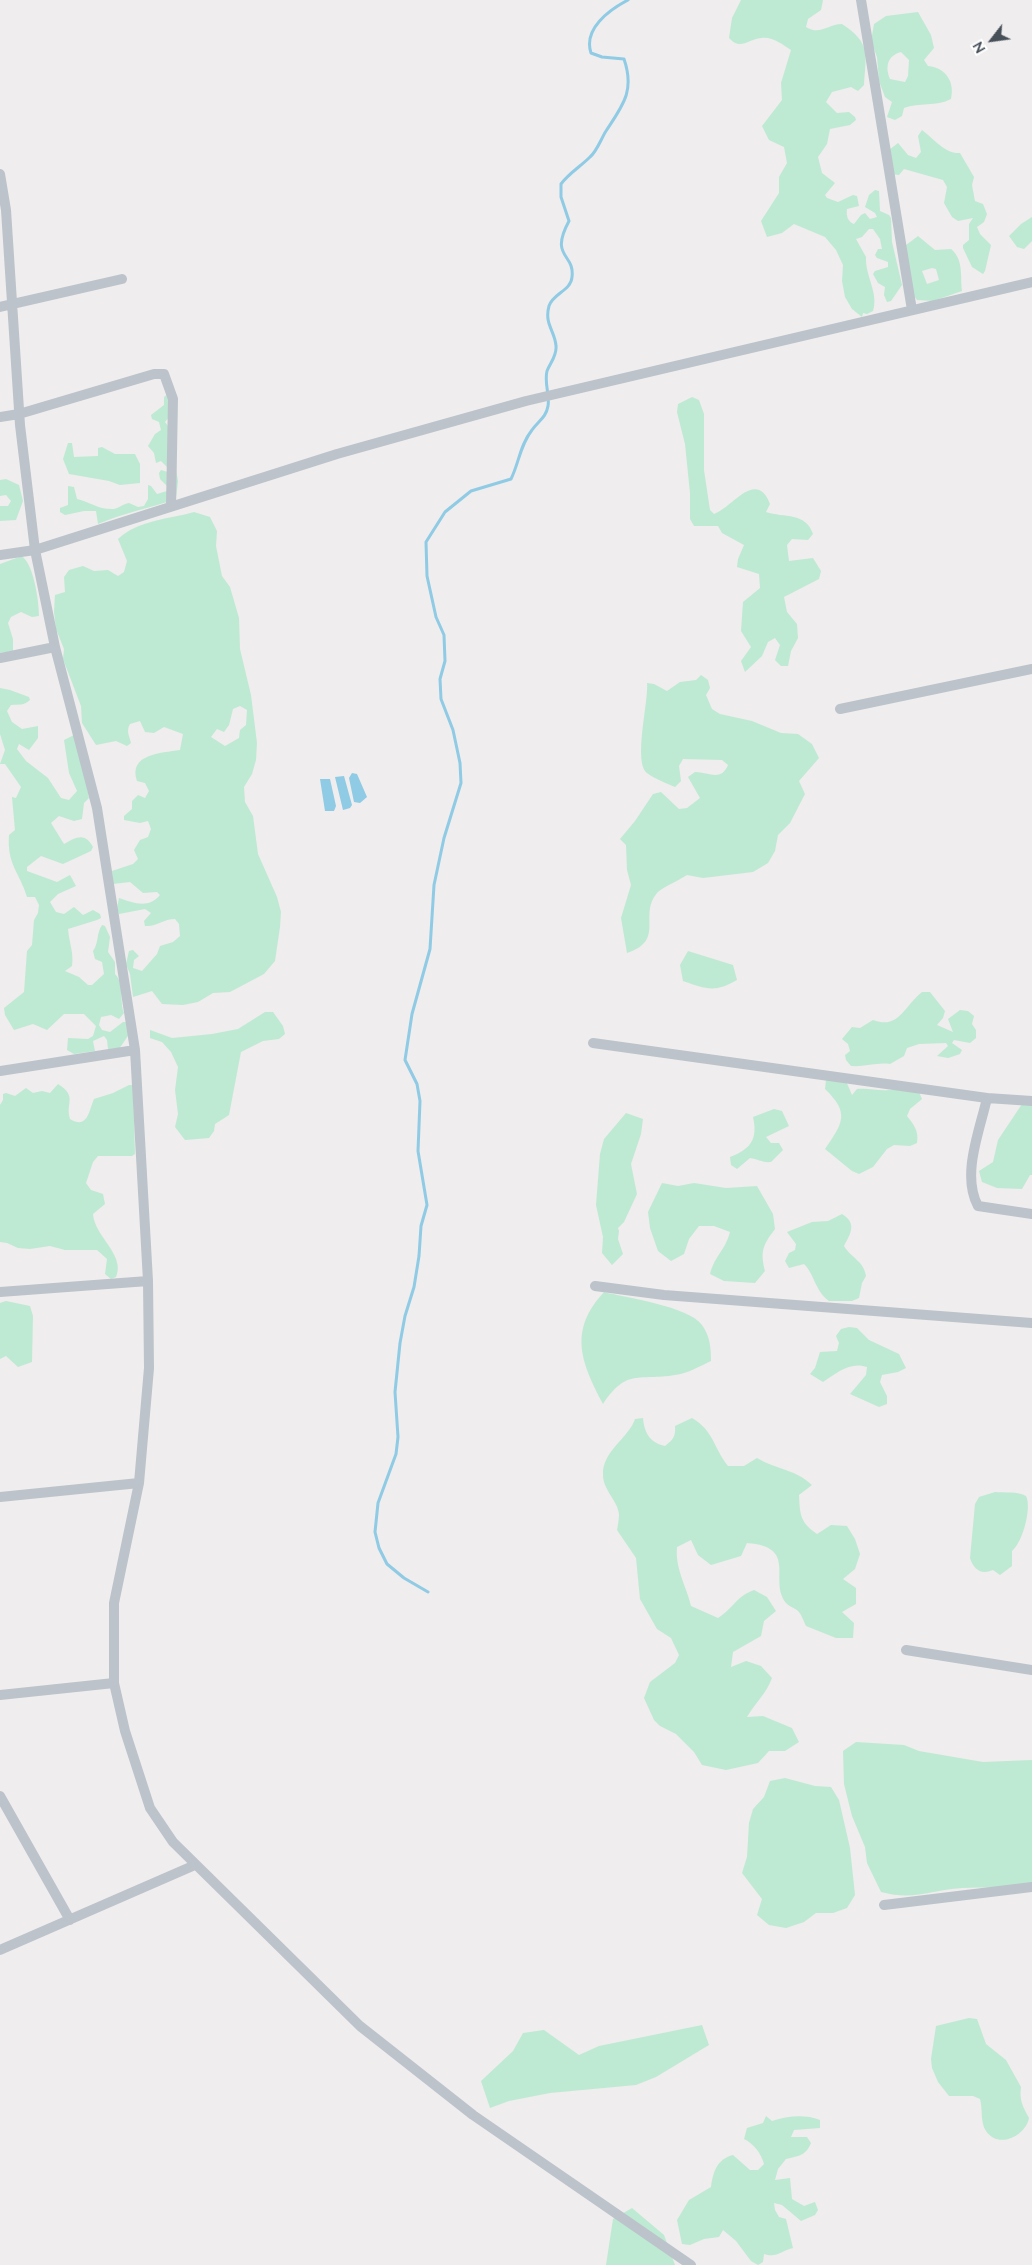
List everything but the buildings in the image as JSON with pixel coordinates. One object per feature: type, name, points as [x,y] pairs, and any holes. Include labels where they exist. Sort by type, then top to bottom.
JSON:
[{"type":"street","points":[[861,0],[912,310]]},
{"type":"street","points":[[0,174],[6,210],[19,414],[35,550],[55,647],[97,808],[135,1050],[148,1280],[149,1368],[139,1483],[114,1603],[114,1683],[124,1731],[150,1808],[164,1831],[195,1865],[360,2026],[473,2115],[688,2264]]},
{"type":"street","points":[[0,307],[122,279]]},
{"type":"street","points":[[0,555],[35,550],[337,454],[526,401],[1032,282]]},
{"type":"street","points":[[0,417],[19,414],[154,374],[164,374],[173,399],[171,506]]},
{"type":"street","points":[[0,658],[55,647]]},
{"type":"street","points":[[840,709],[1032,669]]},
{"type":"street","points":[[593,1043],[987,1098],[1032,1101]]},
{"type":"street","points":[[0,1071],[135,1050]]},
{"type":"street","points":[[987,1098],[973,1158],[972,1196],[978,1206],[1032,1214]]},
{"type":"street","points":[[0,1292],[148,1280]]},
{"type":"street","points":[[595,1286],[664,1295],[1032,1323]]},
{"type":"street","points":[[0,1498],[139,1483]]},
{"type":"street","points":[[906,1650],[1032,1670]]},
{"type":"street","points":[[0,1696],[114,1683]]},
{"type":"street","points":[[0,1796],[70,1920]]},
{"type":"street","points":[[0,1950],[195,1865]]},
{"type":"street","points":[[884,1904],[1032,1888]]},
{"type":"green space","points":[[741,0],[823,0],[821,10],[808,19],[806,27],[820,30],[842,24],[858,37],[865,50],[864,85],[858,91],[851,87],[832,92],[826,102],[837,113],[849,112],[856,120],[850,125],[830,129],[827,144],[818,157],[822,173],[835,183],[825,195],[827,198],[838,202],[853,195],[857,196],[859,206],[847,209],[847,216],[850,222],[854,224],[865,213],[870,219],[877,217],[875,213],[865,207],[869,195],[875,190],[879,191],[880,211],[891,218],[892,242],[902,285],[891,301],[887,302],[884,295],[885,287],[878,283],[873,274],[875,271],[888,267],[888,262],[877,258],[875,255],[878,249],[882,249],[880,239],[873,229],[869,229],[862,237],[856,239],[866,257],[874,298],[873,311],[867,314],[863,313],[862,317],[852,309],[845,297],[842,281],[843,265],[836,250],[825,237],[794,224],[782,233],[767,237],[761,221],[779,193],[779,177],[787,163],[784,147],[769,140],[762,126],[782,100],[781,83],[791,50],[769,38],[737,44],[729,38],[732,18]]},
{"type":"green space","points":[[918,12],[931,35],[934,48],[924,60],[928,66],[940,70],[948,77],[952,87],[951,99],[939,103],[904,108],[902,116],[895,120],[887,117],[892,102],[885,97],[879,81],[877,57],[871,41],[874,24],[886,16]],"holes":[[[901,52],[909,60],[908,76],[905,82],[890,79],[888,70],[890,59]]]},
{"type":"green space","points":[[922,130],[945,149],[960,153],[974,177],[972,185],[975,201],[983,204],[987,214],[984,222],[977,227],[980,234],[991,245],[983,274],[972,267],[963,248],[963,245],[969,240],[969,224],[973,218],[958,221],[952,217],[944,203],[947,187],[943,180],[904,169],[899,175],[890,174],[885,153],[898,143],[908,155],[916,158],[921,152],[918,136]]},
{"type":"green space","points":[[1032,217],[1032,241],[1024,249],[1017,247],[1009,236],[1021,224]]},
{"type":"green space","points":[[918,236],[935,250],[951,249],[960,263],[962,291],[933,301],[917,300],[912,293],[906,245]],"holes":[[[932,268],[936,269],[939,280],[927,284],[922,271]]]},
{"type":"green space","points":[[170,392],[170,416],[165,422],[173,432],[177,447],[174,459],[178,481],[176,499],[98,524],[96,511],[84,511],[65,515],[60,512],[60,508],[68,505],[68,486],[74,487],[77,499],[109,509],[129,503],[138,507],[144,506],[148,499],[148,485],[157,494],[167,491],[168,487],[160,479],[159,473],[161,470],[168,472],[170,470],[161,461],[156,463],[154,453],[148,446],[155,434],[161,430],[159,422],[152,419],[151,415],[164,405],[164,397]]},
{"type":"green space","points":[[692,397],[699,400],[704,414],[704,470],[710,510],[714,514],[721,511],[743,494],[751,490],[758,490],[764,494],[770,504],[766,512],[800,519],[810,527],[813,534],[808,540],[792,539],[787,545],[789,561],[813,558],[821,571],[819,579],[784,597],[787,612],[797,624],[798,638],[791,651],[788,666],[781,666],[775,660],[780,645],[775,638],[768,642],[762,656],[745,672],[741,661],[751,647],[741,631],[743,602],[760,588],[759,574],[737,567],[744,545],[722,533],[718,526],[694,526],[690,519],[690,493],[685,444],[677,412],[678,404]]},
{"type":"green space","points":[[68,443],[72,443],[74,457],[98,456],[98,448],[102,447],[115,454],[135,454],[140,464],[140,483],[120,485],[109,481],[69,474],[63,459]]},
{"type":"green space","points":[[6,479],[19,485],[23,501],[16,520],[0,521],[0,506],[8,506],[11,501],[6,495],[0,496],[0,480]]},
{"type":"green space","points":[[194,512],[210,517],[217,531],[216,546],[222,576],[230,587],[239,618],[240,649],[251,695],[257,743],[256,760],[252,774],[244,787],[245,802],[253,816],[258,854],[277,897],[281,912],[275,961],[264,974],[230,992],[213,993],[198,1002],[183,1005],[162,1004],[152,991],[133,997],[130,974],[126,964],[129,951],[133,950],[139,956],[134,960],[133,968],[142,971],[157,954],[160,946],[173,942],[180,936],[179,924],[175,919],[145,926],[144,921],[151,913],[145,909],[119,914],[117,908],[119,898],[141,904],[151,902],[160,895],[157,892],[143,893],[130,882],[113,884],[112,871],[133,864],[138,859],[134,850],[140,840],[148,837],[151,829],[148,821],[140,823],[124,820],[124,816],[132,809],[132,801],[138,795],[145,798],[149,791],[145,783],[137,781],[135,772],[137,765],[148,756],[180,750],[183,734],[164,727],[154,733],[145,732],[140,721],[130,724],[128,731],[131,743],[127,746],[116,741],[96,745],[82,723],[81,706],[63,659],[64,649],[56,629],[54,612],[55,595],[65,592],[64,577],[69,570],[83,566],[94,571],[108,570],[118,576],[124,572],[127,561],[118,539],[145,524]],"holes":[[[240,706],[247,710],[246,725],[240,730],[239,738],[225,746],[211,737],[217,729],[224,732],[229,725],[233,709]]]},
{"type":"green space","points":[[23,557],[27,562],[33,576],[39,616],[32,617],[21,612],[11,617],[8,623],[13,639],[13,651],[0,653],[0,564]]},
{"type":"green space","points":[[701,675],[708,680],[710,688],[706,695],[712,709],[720,714],[752,721],[781,733],[798,734],[812,744],[819,758],[799,781],[805,794],[790,823],[778,835],[775,851],[768,863],[753,872],[703,878],[687,875],[662,889],[657,893],[652,902],[649,934],[639,948],[627,953],[621,918],[631,885],[627,870],[626,845],[620,839],[653,794],[661,792],[679,809],[687,808],[700,798],[688,777],[695,772],[718,775],[728,765],[722,760],[683,759],[679,766],[681,781],[675,787],[647,773],[643,766],[641,744],[647,683],[654,684],[667,691],[680,682],[696,680]]},
{"type":"green space","points":[[0,688],[29,697],[30,700],[28,702],[11,705],[7,711],[12,722],[22,729],[38,726],[38,738],[29,750],[19,744],[17,749],[26,761],[48,778],[61,798],[69,800],[77,791],[69,773],[64,740],[74,735],[81,754],[89,798],[84,803],[82,819],[74,821],[59,816],[51,823],[64,844],[80,837],[87,839],[93,847],[91,851],[63,864],[41,856],[27,867],[27,871],[57,882],[70,875],[76,886],[58,894],[50,902],[56,912],[64,914],[74,907],[83,915],[93,910],[100,914],[101,918],[97,920],[68,929],[72,952],[72,966],[65,971],[79,977],[88,985],[92,985],[104,974],[102,962],[95,959],[93,951],[100,928],[102,925],[105,926],[110,937],[108,952],[115,962],[115,974],[120,982],[124,1013],[119,1019],[111,1015],[101,1017],[99,1025],[102,1030],[110,1032],[123,1022],[127,1022],[130,1033],[119,1049],[111,1051],[108,1049],[107,1040],[104,1036],[93,1041],[95,1051],[74,1054],[67,1050],[68,1038],[88,1039],[93,1036],[96,1026],[84,1014],[64,1014],[47,1030],[33,1024],[14,1030],[5,1015],[4,1008],[24,992],[27,951],[32,945],[34,920],[38,913],[39,905],[35,897],[27,897],[10,854],[9,835],[15,830],[12,797],[16,798],[21,787],[5,764],[0,764],[5,750],[0,734]]},
{"type":"green space","points":[[688,951],[733,965],[737,980],[723,987],[716,988],[704,988],[683,981],[680,965]]},
{"type":"green space","points":[[922,992],[930,992],[945,1011],[943,1018],[937,1025],[953,1032],[948,1019],[960,1010],[968,1011],[974,1016],[972,1024],[976,1030],[976,1038],[970,1043],[954,1040],[952,1043],[962,1050],[960,1054],[948,1058],[937,1056],[948,1046],[946,1043],[919,1044],[907,1048],[904,1056],[890,1064],[851,1066],[846,1060],[845,1055],[850,1051],[848,1044],[842,1039],[852,1027],[860,1028],[873,1020],[889,1022],[895,1019]]},
{"type":"green space","points":[[265,1012],[273,1012],[283,1026],[285,1034],[279,1039],[263,1041],[241,1052],[229,1115],[215,1124],[214,1131],[209,1138],[185,1140],[175,1127],[178,1114],[175,1090],[178,1067],[171,1052],[162,1042],[150,1038],[150,1030],[172,1038],[212,1034],[238,1029]]},
{"type":"green space","points":[[826,1080],[846,1081],[852,1095],[857,1089],[906,1089],[919,1092],[922,1099],[910,1109],[907,1116],[917,1132],[917,1143],[910,1146],[894,1145],[887,1149],[873,1167],[859,1174],[852,1171],[825,1149],[840,1125],[841,1118],[838,1105],[825,1089]]},
{"type":"green space","points":[[58,1084],[68,1093],[70,1119],[76,1122],[81,1122],[87,1117],[94,1099],[133,1085],[135,1154],[132,1156],[98,1156],[93,1162],[86,1183],[91,1190],[103,1194],[105,1204],[93,1214],[98,1230],[117,1261],[116,1277],[111,1279],[105,1274],[107,1259],[97,1250],[65,1250],[50,1246],[30,1249],[18,1248],[0,1242],[0,1105],[3,1100],[3,1094],[15,1096],[26,1088],[33,1093],[42,1091],[50,1093]]},
{"type":"green space","points":[[1024,1101],[1032,1102],[1032,1175],[1030,1175],[1022,1189],[997,1188],[982,1182],[979,1171],[993,1162],[998,1140]]},
{"type":"green space","points":[[774,1109],[782,1111],[789,1126],[766,1137],[771,1143],[779,1143],[783,1150],[771,1162],[750,1158],[737,1169],[731,1165],[730,1157],[748,1147],[751,1142],[754,1131],[753,1117]]},
{"type":"green space","points":[[626,1113],[643,1119],[641,1134],[631,1164],[637,1194],[624,1222],[618,1228],[618,1239],[623,1254],[612,1265],[602,1253],[603,1237],[596,1205],[600,1154],[604,1139]]},
{"type":"green space","points":[[662,1183],[678,1186],[694,1183],[726,1188],[757,1186],[773,1214],[775,1229],[764,1248],[765,1271],[755,1283],[724,1281],[710,1274],[730,1232],[714,1226],[699,1226],[689,1239],[684,1254],[671,1261],[658,1251],[650,1228],[648,1212]]},
{"type":"green space","points":[[842,1214],[847,1217],[851,1225],[850,1233],[844,1246],[863,1267],[866,1276],[862,1283],[859,1298],[852,1301],[829,1301],[821,1293],[804,1264],[789,1268],[785,1261],[789,1253],[795,1250],[796,1244],[787,1232],[812,1222],[828,1221]]},
{"type":"green space","points":[[604,1292],[671,1308],[695,1318],[707,1333],[711,1361],[680,1374],[634,1378],[619,1385],[603,1404],[584,1360],[582,1334],[593,1306]]},
{"type":"green space","points":[[6,1301],[30,1306],[33,1316],[32,1362],[18,1367],[6,1356],[0,1359],[0,1303]]},
{"type":"green space","points":[[857,1328],[869,1340],[899,1354],[906,1368],[898,1372],[882,1375],[880,1382],[887,1396],[887,1404],[879,1407],[850,1394],[866,1375],[867,1367],[849,1367],[823,1382],[810,1374],[815,1368],[820,1352],[837,1351],[839,1343],[836,1336],[841,1329]]},
{"type":"green space","points":[[643,1418],[649,1436],[660,1445],[665,1446],[672,1440],[675,1426],[692,1418],[705,1428],[728,1466],[744,1466],[757,1458],[806,1480],[812,1485],[799,1495],[804,1522],[817,1534],[831,1525],[847,1526],[855,1539],[860,1554],[855,1569],[843,1579],[856,1588],[856,1604],[842,1612],[854,1623],[853,1638],[836,1638],[806,1626],[799,1612],[786,1603],[781,1594],[777,1558],[772,1551],[763,1546],[747,1543],[741,1556],[711,1565],[698,1555],[691,1540],[677,1547],[679,1570],[691,1606],[718,1618],[738,1599],[754,1590],[767,1597],[776,1611],[764,1621],[761,1636],[733,1652],[731,1667],[746,1661],[761,1666],[772,1678],[767,1689],[747,1717],[763,1716],[792,1728],[799,1742],[785,1751],[769,1751],[758,1763],[726,1770],[702,1765],[694,1752],[676,1734],[660,1726],[654,1720],[644,1698],[650,1682],[675,1663],[679,1655],[671,1638],[657,1629],[640,1599],[636,1558],[617,1530],[618,1509],[605,1486],[603,1475],[604,1467],[611,1452],[627,1433],[635,1419]]},
{"type":"green space","points":[[995,1492],[1023,1494],[1028,1501],[1023,1533],[1012,1551],[1012,1566],[1000,1575],[993,1570],[982,1572],[978,1570],[970,1558],[975,1504],[979,1497]]},
{"type":"green space","points":[[856,1742],[904,1745],[919,1751],[983,1762],[1032,1760],[1032,1886],[962,1888],[913,1895],[881,1892],[867,1863],[865,1847],[852,1816],[844,1784],[843,1751]]},
{"type":"green space","points":[[785,1778],[815,1786],[831,1787],[839,1800],[850,1848],[855,1895],[847,1908],[833,1913],[816,1913],[804,1922],[786,1928],[769,1925],[757,1915],[762,1899],[742,1873],[747,1857],[749,1823],[753,1809],[764,1797],[770,1781]]},
{"type":"green space","points":[[969,2018],[977,2019],[986,2044],[1006,2060],[1021,2087],[1022,2103],[1029,2118],[1027,2124],[1018,2135],[1005,2140],[991,2137],[986,2131],[983,2124],[980,2099],[973,2096],[949,2096],[938,2082],[932,2068],[931,2059],[936,2026]]},
{"type":"green space","points":[[702,2025],[709,2045],[656,2077],[636,2085],[550,2093],[509,2101],[490,2108],[481,2081],[513,2051],[523,2033],[544,2030],[579,2055],[599,2046]]},
{"type":"green space","points":[[766,2116],[772,2121],[796,2116],[820,2120],[820,2128],[794,2130],[791,2137],[807,2137],[811,2143],[804,2153],[786,2159],[778,2169],[775,2180],[790,2178],[792,2199],[804,2206],[815,2202],[818,2210],[815,2215],[801,2221],[782,2205],[774,2203],[779,2217],[786,2219],[793,2248],[776,2255],[764,2254],[763,2262],[758,2265],[751,2261],[736,2241],[723,2230],[719,2237],[704,2239],[690,2245],[682,2244],[677,2220],[689,2200],[711,2187],[715,2171],[723,2160],[733,2155],[750,2170],[758,2170],[764,2164],[757,2149],[744,2139],[747,2128],[763,2123]]},
{"type":"green space","points":[[632,2208],[664,2235],[675,2265],[606,2265],[613,2219]]},
{"type":"water","points":[[352,773],[357,774],[367,797],[360,803],[354,802],[349,778]]},
{"type":"water","points":[[344,776],[352,805],[350,808],[343,810],[335,777]]},
{"type":"water","points":[[320,779],[330,779],[336,806],[334,811],[325,811]]},
{"type":"waterway","points":[[428,1592],[404,1578],[387,1564],[379,1548],[375,1532],[378,1503],[396,1454],[398,1437],[395,1392],[400,1343],[405,1316],[414,1287],[421,1226],[427,1205],[418,1151],[420,1101],[417,1084],[405,1060],[412,1014],[430,949],[434,885],[444,838],[461,783],[460,763],[453,730],[441,699],[440,679],[445,661],[444,635],[436,617],[427,576],[426,542],[445,512],[471,491],[511,479],[528,436],[547,410],[546,375],[556,350],[548,318],[549,306],[554,298],[569,286],[572,277],[572,269],[564,254],[561,242],[569,221],[561,197],[561,184],[595,152],[626,97],[628,80],[624,59],[602,57],[591,53],[590,44],[594,28],[599,21],[613,9],[628,0]]}]
